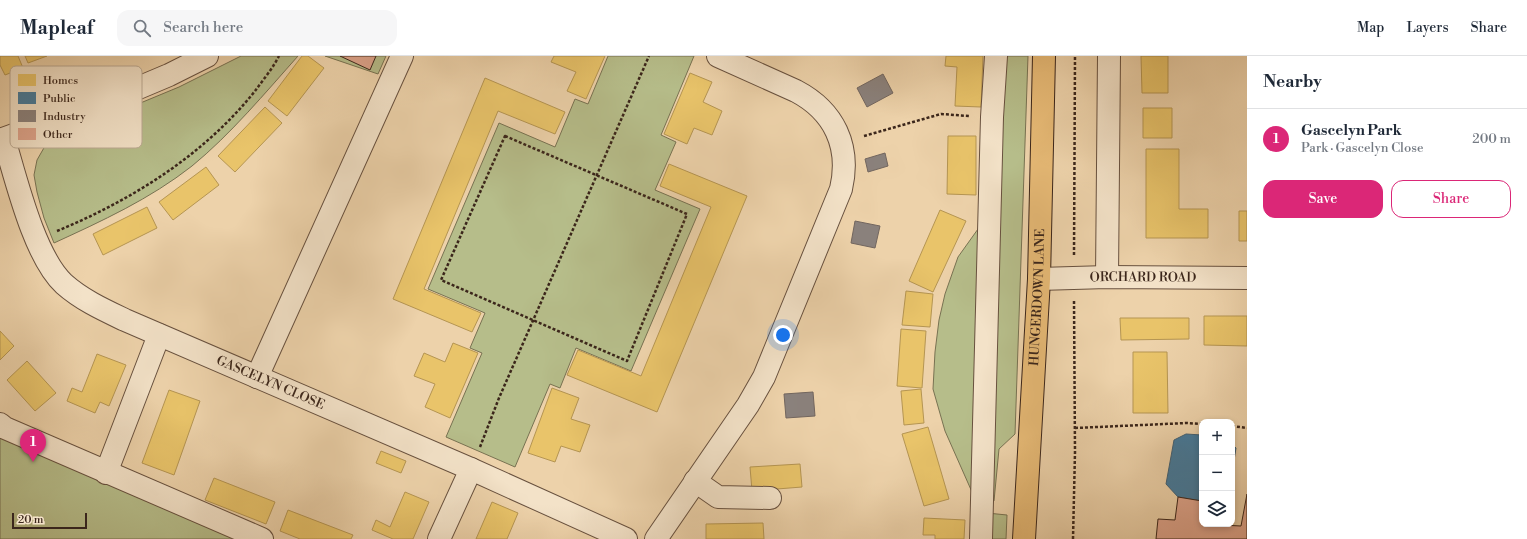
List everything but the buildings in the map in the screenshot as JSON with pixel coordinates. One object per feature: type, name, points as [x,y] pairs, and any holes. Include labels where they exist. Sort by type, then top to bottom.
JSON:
[{"type":"main road","name":"HUNGERDOWN LANE","points":[[1024,539],[1039,280],[1044,56]]},
{"type":"street","points":[[142,86],[207,56]]},
{"type":"street","points":[[257,376],[402,56]]},
{"type":"street","points":[[656,539],[748,405],[764,377],[841,189],[844,165],[840,143],[838,135],[829,117],[822,109],[806,97],[718,56]]},
{"type":"street","points":[[981,539],[992,117],[996,56]]},
{"type":"street","points":[[1107,277],[1109,56]]},
{"type":"street","name":"GASCELYN CLOSE","points":[[2,139],[29,218],[46,260],[55,274],[86,301],[159,335],[471,469],[626,539]]},
{"type":"street","name":"ORCHARD ROAD","points":[[1039,280],[1107,277],[1247,278]]},
{"type":"street","points":[[106,473],[159,335]]},
{"type":"street","points":[[0,424],[5,428],[106,473],[262,539]]},
{"type":"street","points":[[439,539],[471,469]]},
{"type":"street","points":[[695,482],[718,497],[770,498]]},
{"type":"path","points":[[37,239],[101,211],[138,191],[171,169],[201,146],[225,124],[245,103],[279,56]]},
{"type":"path","points":[[471,469],[499,398],[649,56]]},
{"type":"path","points":[[840,143],[941,114],[992,117]]},
{"type":"path","points":[[505,136],[597,175],[687,214],[627,361],[441,280],[505,136]]},
{"type":"path","points":[[1075,428],[1187,423],[1199,424]]},
{"type":"path","points":[[1235,426],[1247,428]]},
{"type":"green space","points":[[241,56],[298,56],[234,127],[192,166],[143,199],[108,218],[54,243],[44,218],[34,175],[37,160],[44,148],[142,148],[142,102],[179,87]]},
{"type":"green space","points":[[325,56],[386,56],[378,74]]},
{"type":"green space","points":[[608,56],[694,56],[661,135],[676,142],[655,190],[700,209],[631,371],[576,348],[560,388],[550,384],[515,467],[446,437],[482,353],[470,348],[485,313],[428,289],[499,123],[555,147],[575,99],[588,104]]},
{"type":"green space","points":[[989,56],[1028,56],[1015,434],[999,449],[994,501],[972,492],[945,431],[933,389],[935,352],[939,320],[945,294],[958,257],[983,222]]},
{"type":"green space","points":[[0,433],[243,539],[0,539]]},
{"type":"green space","points":[[987,513],[1007,515],[1006,539],[985,539]]},
{"type":"place","name":"Gascelyn Park","points":[[33,462]]}]
